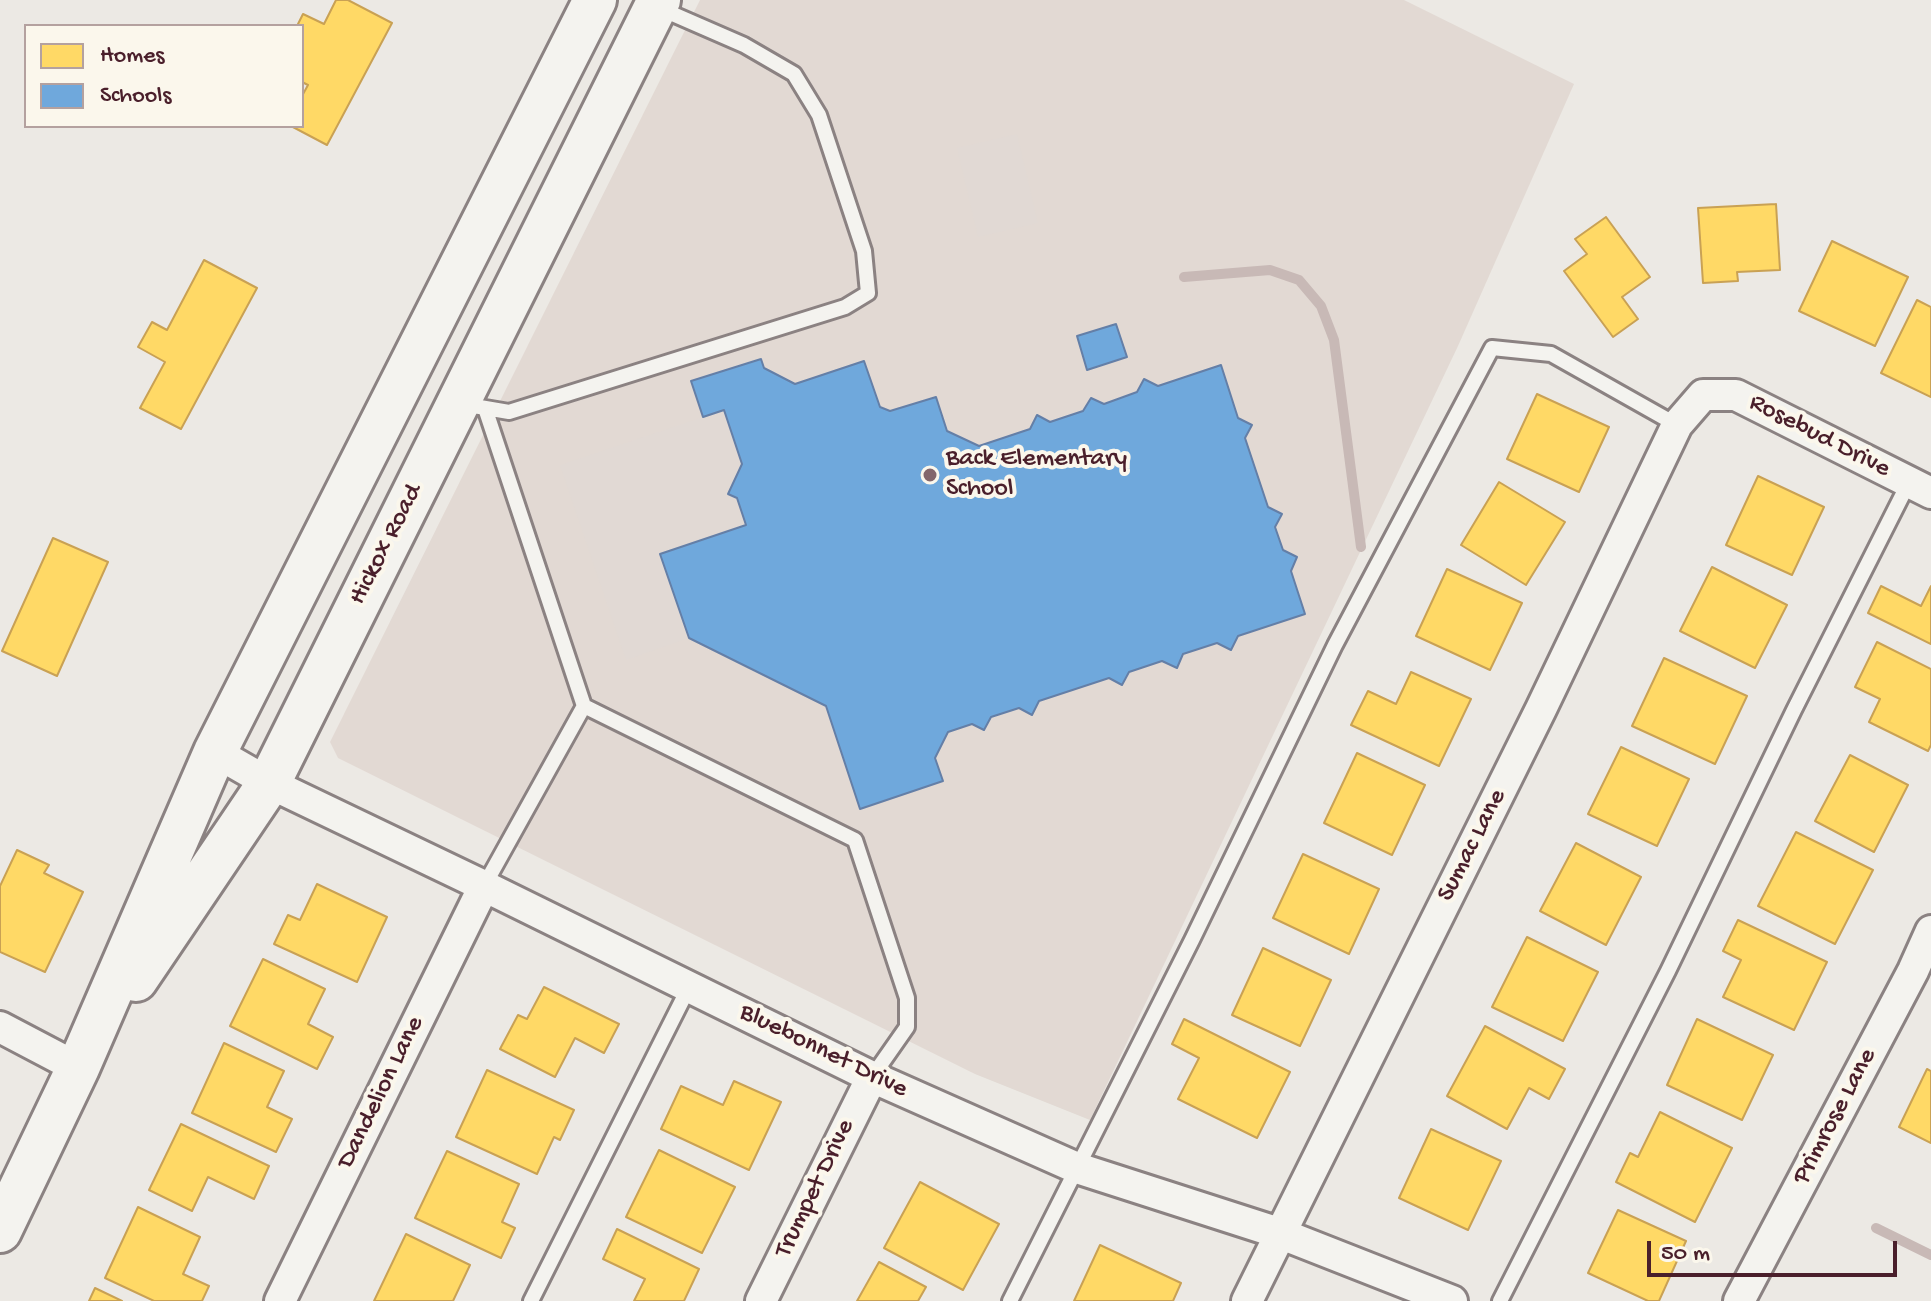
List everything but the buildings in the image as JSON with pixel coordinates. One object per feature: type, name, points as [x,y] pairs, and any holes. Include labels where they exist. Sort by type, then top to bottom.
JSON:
[{"type":"street","name":"Hickox Road","points":[[0,1231],[78,1068],[215,752],[595,0]]},
{"type":"street","name":"Hickox Road","points":[[78,1068],[269,783],[472,405],[652,2]]},
{"type":"street","points":[[472,405],[436,375],[433,349],[567,87],[565,58]]},
{"type":"street","name":"Sumac Lane","points":[[1247,1301],[1541,709],[1677,425],[1703,395]]},
{"type":"street","name":"Rosebud Drive","points":[[1703,395],[1736,395],[1920,487]]},
{"type":"street","name":"Bluebonnet Drive","points":[[215,752],[269,783],[872,1077],[1077,1168],[1279,1233],[1452,1301]]},
{"type":"street","name":"Dandelion Lane","points":[[280,1301],[484,886]]},
{"type":"street","name":"Primrose Lane","points":[[1739,1301],[1922,975],[1931,931]]},
{"type":"street","points":[[0,1027],[78,1068]]},
{"type":"street","name":"Trumpet Drive","points":[[761,1301],[872,1077]]},
{"type":"lane","points":[[472,405],[509,412],[845,307],[868,293],[864,251],[819,115],[794,74],[744,45],[652,2]]},
{"type":"lane","points":[[1010,1301],[1212,900],[1335,645],[1492,348],[1551,354],[1677,425]]},
{"type":"lane","points":[[472,405],[584,706],[855,840],[907,998],[907,1027],[872,1077]]},
{"type":"lane","points":[[1500,1301],[1920,487]]},
{"type":"lane","points":[[484,886],[584,706]]},
{"type":"lane","points":[[531,1301],[689,987]]},
{"type":"shaded area","name":"Back Elementary School","points":[[700,0],[1404,0],[1574,84],[1458,346],[1090,1120],[975,1074],[338,758],[330,742]]},
{"type":"shaded area","points":[[1017,134],[1038,223],[978,237],[957,148]]},
{"type":"shaded area","points":[[724,410],[742,464],[728,493],[737,498],[746,525],[660,554],[689,638],[626,660],[560,465]]},
{"type":"waterway","points":[[1184,277],[1270,270],[1299,280],[1321,306],[1334,340],[1361,547]]},
{"type":"waterway","points":[[1876,1228],[1931,1255]]},
{"type":"place","name":"Back Elementary School","points":[[930,475]]}]
